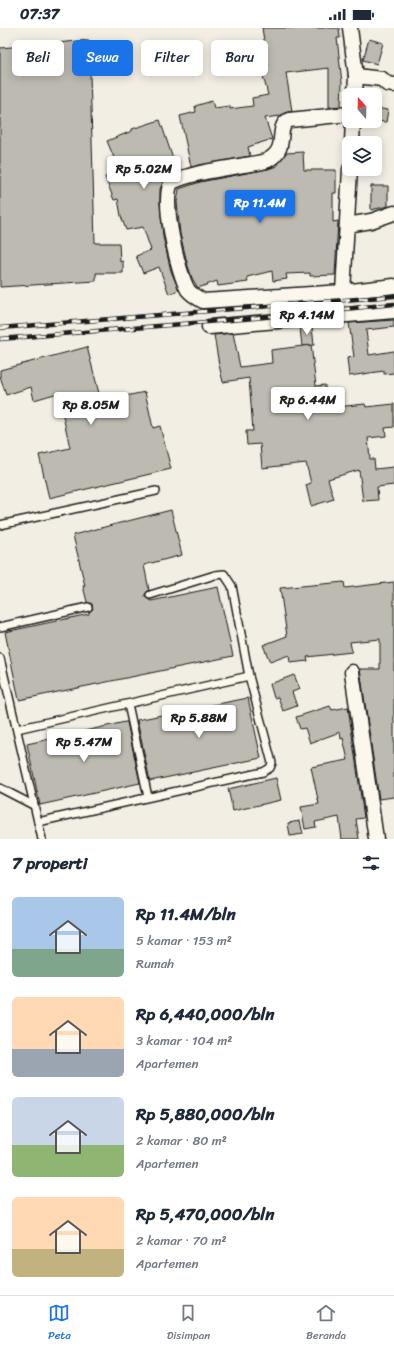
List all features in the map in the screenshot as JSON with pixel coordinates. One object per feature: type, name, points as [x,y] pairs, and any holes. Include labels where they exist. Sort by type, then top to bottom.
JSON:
[{"type":"street","points":[[350,28],[356,76],[355,88]]},
{"type":"street","points":[[356,76],[382,79],[387,84],[394,85]]},
{"type":"street","points":[[342,115],[289,120],[284,122],[282,126],[279,150],[267,160],[196,174],[172,182],[169,188],[168,208],[176,256],[187,289],[203,301],[343,292],[394,286]]},
{"type":"street","points":[[343,292],[350,176]]},
{"type":"street","points":[[347,225],[371,221],[394,213]]},
{"type":"street","points":[[209,327],[394,311]]},
{"type":"street","points":[[352,672],[376,839]]},
{"type":"lane","points":[[0,525],[156,491]]},
{"type":"lane","points":[[38,822],[263,772],[270,768],[272,762],[249,676],[232,586],[224,574],[215,575],[150,595]]},
{"type":"lane","points":[[0,627],[88,607]]},
{"type":"lane","points":[[0,658],[42,839]]},
{"type":"lane","points":[[16,729],[249,676]]},
{"type":"lane","points":[[128,704],[148,797]]},
{"type":"lane","points":[[0,788],[33,805]]},
{"type":"building","points":[[262,28],[339,28],[340,38],[337,38],[342,83],[341,106],[329,107],[329,68],[286,73],[292,111],[284,113],[280,116],[265,118],[272,139],[248,147],[250,156],[191,167],[180,116],[196,112],[195,106],[212,101],[214,108],[230,106],[230,109],[253,106],[252,98],[268,95],[263,76],[268,76],[268,40],[264,40]]},
{"type":"building","points":[[369,39],[383,43],[377,64],[363,60]]},
{"type":"building","points":[[64,42],[72,42],[72,76],[90,76],[95,243],[119,243],[120,262],[123,261],[123,273],[96,273],[96,281],[0,287],[0,48],[12,47],[12,76],[64,76]]},
{"type":"building","points":[[382,109],[388,110],[386,122],[382,122]]},
{"type":"building","points":[[160,120],[177,171],[166,176],[160,189],[163,237],[171,271],[179,290],[169,294],[159,267],[143,273],[136,256],[151,250],[143,227],[126,230],[121,216],[118,199],[114,200],[105,177],[120,172],[107,141],[132,131],[132,129]]},
{"type":"building","points":[[303,152],[304,170],[336,170],[336,193],[333,193],[333,222],[338,221],[335,275],[310,276],[310,273],[286,274],[287,279],[273,281],[272,271],[247,277],[248,282],[218,286],[217,281],[198,288],[192,278],[188,266],[180,234],[177,202],[179,189],[200,182],[268,169],[277,166],[286,153]]},
{"type":"building","points":[[371,186],[388,186],[388,206],[371,210]]},
{"type":"building","points":[[394,320],[394,327],[366,330],[369,355],[394,351],[394,373],[384,374],[384,371],[349,376],[347,358],[354,357],[349,323]]},
{"type":"building","points":[[312,327],[314,345],[302,346],[300,328]]},
{"type":"building","points":[[233,333],[240,367],[272,363],[271,350],[311,345],[316,386],[325,385],[326,408],[365,404],[366,407],[394,404],[394,427],[385,428],[386,436],[368,438],[370,459],[374,459],[375,469],[394,467],[394,485],[377,487],[378,500],[363,501],[359,470],[328,479],[334,499],[311,506],[306,485],[311,483],[306,463],[262,468],[260,444],[247,445],[246,431],[253,431],[249,378],[223,382],[219,365],[214,335]]},
{"type":"building","points":[[87,347],[101,401],[145,392],[153,428],[160,426],[171,469],[49,498],[39,455],[70,448],[58,393],[34,400],[31,387],[6,395],[0,376],[0,370]]},
{"type":"building","points":[[171,510],[182,555],[144,565],[149,590],[145,594],[145,597],[151,601],[218,587],[233,656],[19,700],[5,632],[89,614],[89,612],[93,609],[92,604],[87,602],[83,586],[85,586],[73,535]]},
{"type":"building","points":[[344,582],[345,588],[394,582],[394,797],[379,799],[360,669],[380,669],[380,639],[350,642],[352,652],[307,657],[308,661],[290,663],[289,655],[270,662],[263,645],[287,636],[280,588]]},
{"type":"building","points":[[294,675],[300,689],[292,692],[297,706],[283,711],[278,697],[274,698],[270,684]]},
{"type":"building","points":[[248,698],[261,758],[150,781],[137,720]]},
{"type":"building","points":[[330,706],[332,710],[348,707],[364,818],[356,819],[359,839],[342,839],[339,817],[315,822],[316,827],[305,829],[301,807],[319,804],[311,767],[348,760],[343,738],[341,739],[340,732],[310,743],[305,728],[300,729],[296,717]]},
{"type":"building","points":[[127,722],[140,783],[40,805],[27,744]]},
{"type":"building","points":[[276,778],[281,800],[233,811],[228,789]]},
{"type":"building","points":[[300,821],[303,834],[290,836],[288,823]]},
{"type":"railway","points":[[0,328],[394,296]]},
{"type":"railway","points":[[0,339],[255,318],[394,304]]}]
